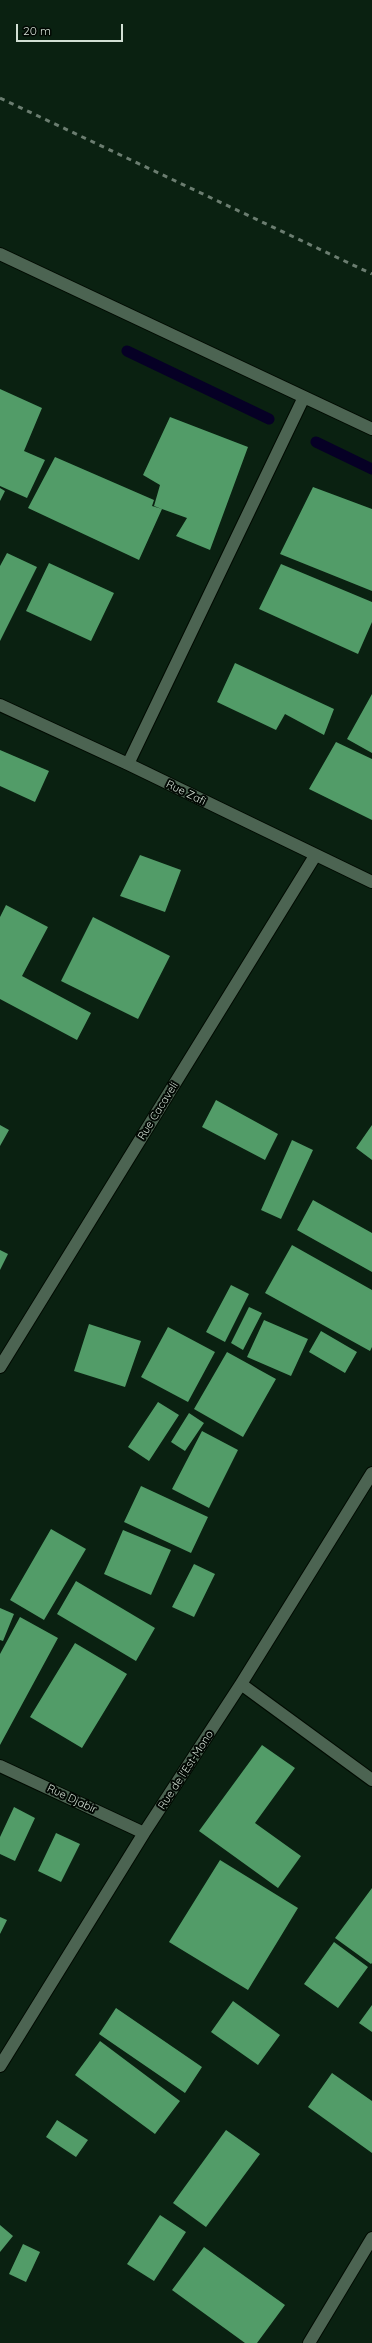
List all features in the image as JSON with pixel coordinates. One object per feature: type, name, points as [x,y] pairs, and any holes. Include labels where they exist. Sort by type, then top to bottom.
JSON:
[{"type":"street","points":[[0,254],[372,429]]},
{"type":"street","points":[[128,764],[304,397]]},
{"type":"street","name":"Rue Zafi","points":[[0,705],[128,764],[315,856],[372,882]]},
{"type":"street","name":"Rue Cacaveli","points":[[0,1367],[315,856]]},
{"type":"street","name":"Rue de l'Est-Mono","points":[[0,2066],[144,1833],[241,1684],[372,1473]]},
{"type":"street","points":[[241,1684],[372,1780]]},
{"type":"street","name":"Rue Djabir","points":[[0,1766],[144,1833]]},
{"type":"street","points":[[309,2343],[368,2253],[372,2238]]},
{"type":"building","points":[[0,389],[42,408],[24,451],[45,460],[27,498],[0,486]]},
{"type":"building","points":[[170,417],[248,447],[210,550],[176,536],[187,518],[154,506],[160,485],[143,475]]},
{"type":"building","points":[[55,457],[154,500],[152,506],[162,509],[139,560],[28,508]]},
{"type":"building","points":[[313,487],[372,509],[372,591],[280,554]]},
{"type":"building","points":[[0,488],[5,491],[0,501]]},
{"type":"building","points":[[7,553],[37,567],[0,641],[0,566]]},
{"type":"building","points":[[49,563],[114,593],[91,641],[26,611]]},
{"type":"building","points":[[281,564],[372,602],[372,622],[358,654],[259,609]]},
{"type":"building","points":[[235,663],[334,709],[324,735],[285,714],[276,730],[217,702]]},
{"type":"building","points":[[372,694],[372,753],[347,739]]},
{"type":"building","points":[[336,742],[372,759],[372,820],[309,789]]},
{"type":"building","points":[[0,750],[49,771],[35,802],[0,786]]},
{"type":"building","points":[[140,855],[181,870],[165,912],[120,896]]},
{"type":"building","points":[[6,905],[48,927],[22,976],[91,1013],[77,1040],[0,999],[0,917]]},
{"type":"building","points":[[93,917],[170,956],[138,1019],[61,981]]},
{"type":"building","points":[[216,1100],[278,1134],[265,1160],[202,1127]]},
{"type":"building","points":[[0,1125],[9,1130],[0,1146]]},
{"type":"building","points":[[372,1125],[372,1160],[356,1148]]},
{"type":"building","points":[[292,1140],[313,1150],[281,1219],[261,1210]]},
{"type":"building","points":[[313,1200],[372,1233],[372,1272],[297,1230]]},
{"type":"building","points":[[292,1245],[372,1290],[372,1347],[370,1351],[265,1293]]},
{"type":"building","points":[[0,1250],[8,1254],[0,1270]]},
{"type":"building","points":[[231,1285],[249,1294],[225,1342],[206,1332]]},
{"type":"building","points":[[249,1307],[262,1313],[243,1350],[231,1343]]},
{"type":"building","points":[[264,1320],[308,1339],[291,1376],[247,1357]]},
{"type":"building","points":[[89,1324],[141,1341],[125,1387],[74,1371]]},
{"type":"building","points":[[168,1327],[215,1352],[188,1402],[141,1377]]},
{"type":"building","points":[[321,1331],[357,1352],[345,1373],[309,1352]]},
{"type":"building","points":[[227,1352],[276,1379],[243,1437],[194,1409]]},
{"type":"building","points":[[158,1402],[179,1415],[149,1461],[128,1447]]},
{"type":"building","points":[[189,1413],[204,1423],[185,1451],[171,1442]]},
{"type":"building","points":[[202,1431],[238,1450],[209,1508],[172,1489]]},
{"type":"building","points":[[141,1486],[208,1517],[191,1553],[124,1522]]},
{"type":"building","points":[[51,1529],[86,1549],[44,1620],[10,1600]]},
{"type":"building","points":[[123,1530],[171,1550],[151,1595],[104,1574]]},
{"type":"building","points":[[194,1564],[215,1574],[194,1617],[172,1607]]},
{"type":"building","points":[[76,1581],[155,1628],[136,1661],[57,1614]]},
{"type":"building","points":[[0,1608],[14,1614],[3,1641],[0,1640]]},
{"type":"building","points":[[20,1617],[58,1638],[0,1745],[0,1654]]},
{"type":"building","points":[[75,1643],[127,1674],[82,1748],[30,1717]]},
{"type":"building","points":[[262,1745],[295,1768],[255,1823],[301,1856],[278,1888],[199,1831]]},
{"type":"building","points":[[14,1807],[35,1818],[15,1861],[0,1854],[0,1837]]},
{"type":"building","points":[[56,1833],[80,1844],[61,1882],[38,1871]]},
{"type":"building","points":[[220,1860],[298,1908],[248,1990],[169,1942]]},
{"type":"building","points":[[372,1888],[372,1963],[371,1964],[335,1938]]},
{"type":"building","points":[[0,1917],[7,1920],[0,1934]]},
{"type":"building","points":[[334,1942],[368,1967],[338,2008],[304,1984]]},
{"type":"building","points":[[233,2001],[280,2035],[258,2065],[211,2032]]},
{"type":"building","points":[[372,2005],[372,2032],[359,2023]]},
{"type":"building","points":[[116,2008],[202,2067],[185,2093],[99,2034]]},
{"type":"building","points":[[100,2041],[180,2101],[155,2134],[75,2075]]},
{"type":"building","points":[[332,2073],[372,2101],[372,2153],[308,2107]]},
{"type":"building","points":[[57,2120],[88,2140],[76,2157],[46,2137]]},
{"type":"building","points":[[226,2130],[260,2154],[206,2227],[173,2203]]},
{"type":"building","points":[[160,2215],[186,2232],[154,2281],[127,2264]]},
{"type":"building","points":[[0,2225],[13,2236],[0,2252]]},
{"type":"building","points":[[23,2244],[40,2252],[26,2282],[9,2274]]},
{"type":"building","points":[[204,2247],[285,2305],[257,2343],[245,2343],[172,2290]]},
{"type":"waterway","points":[[127,351],[269,419]]},
{"type":"waterway","points":[[316,442],[372,469]]},
{"type":"railway","points":[[0,98],[372,274]]}]
